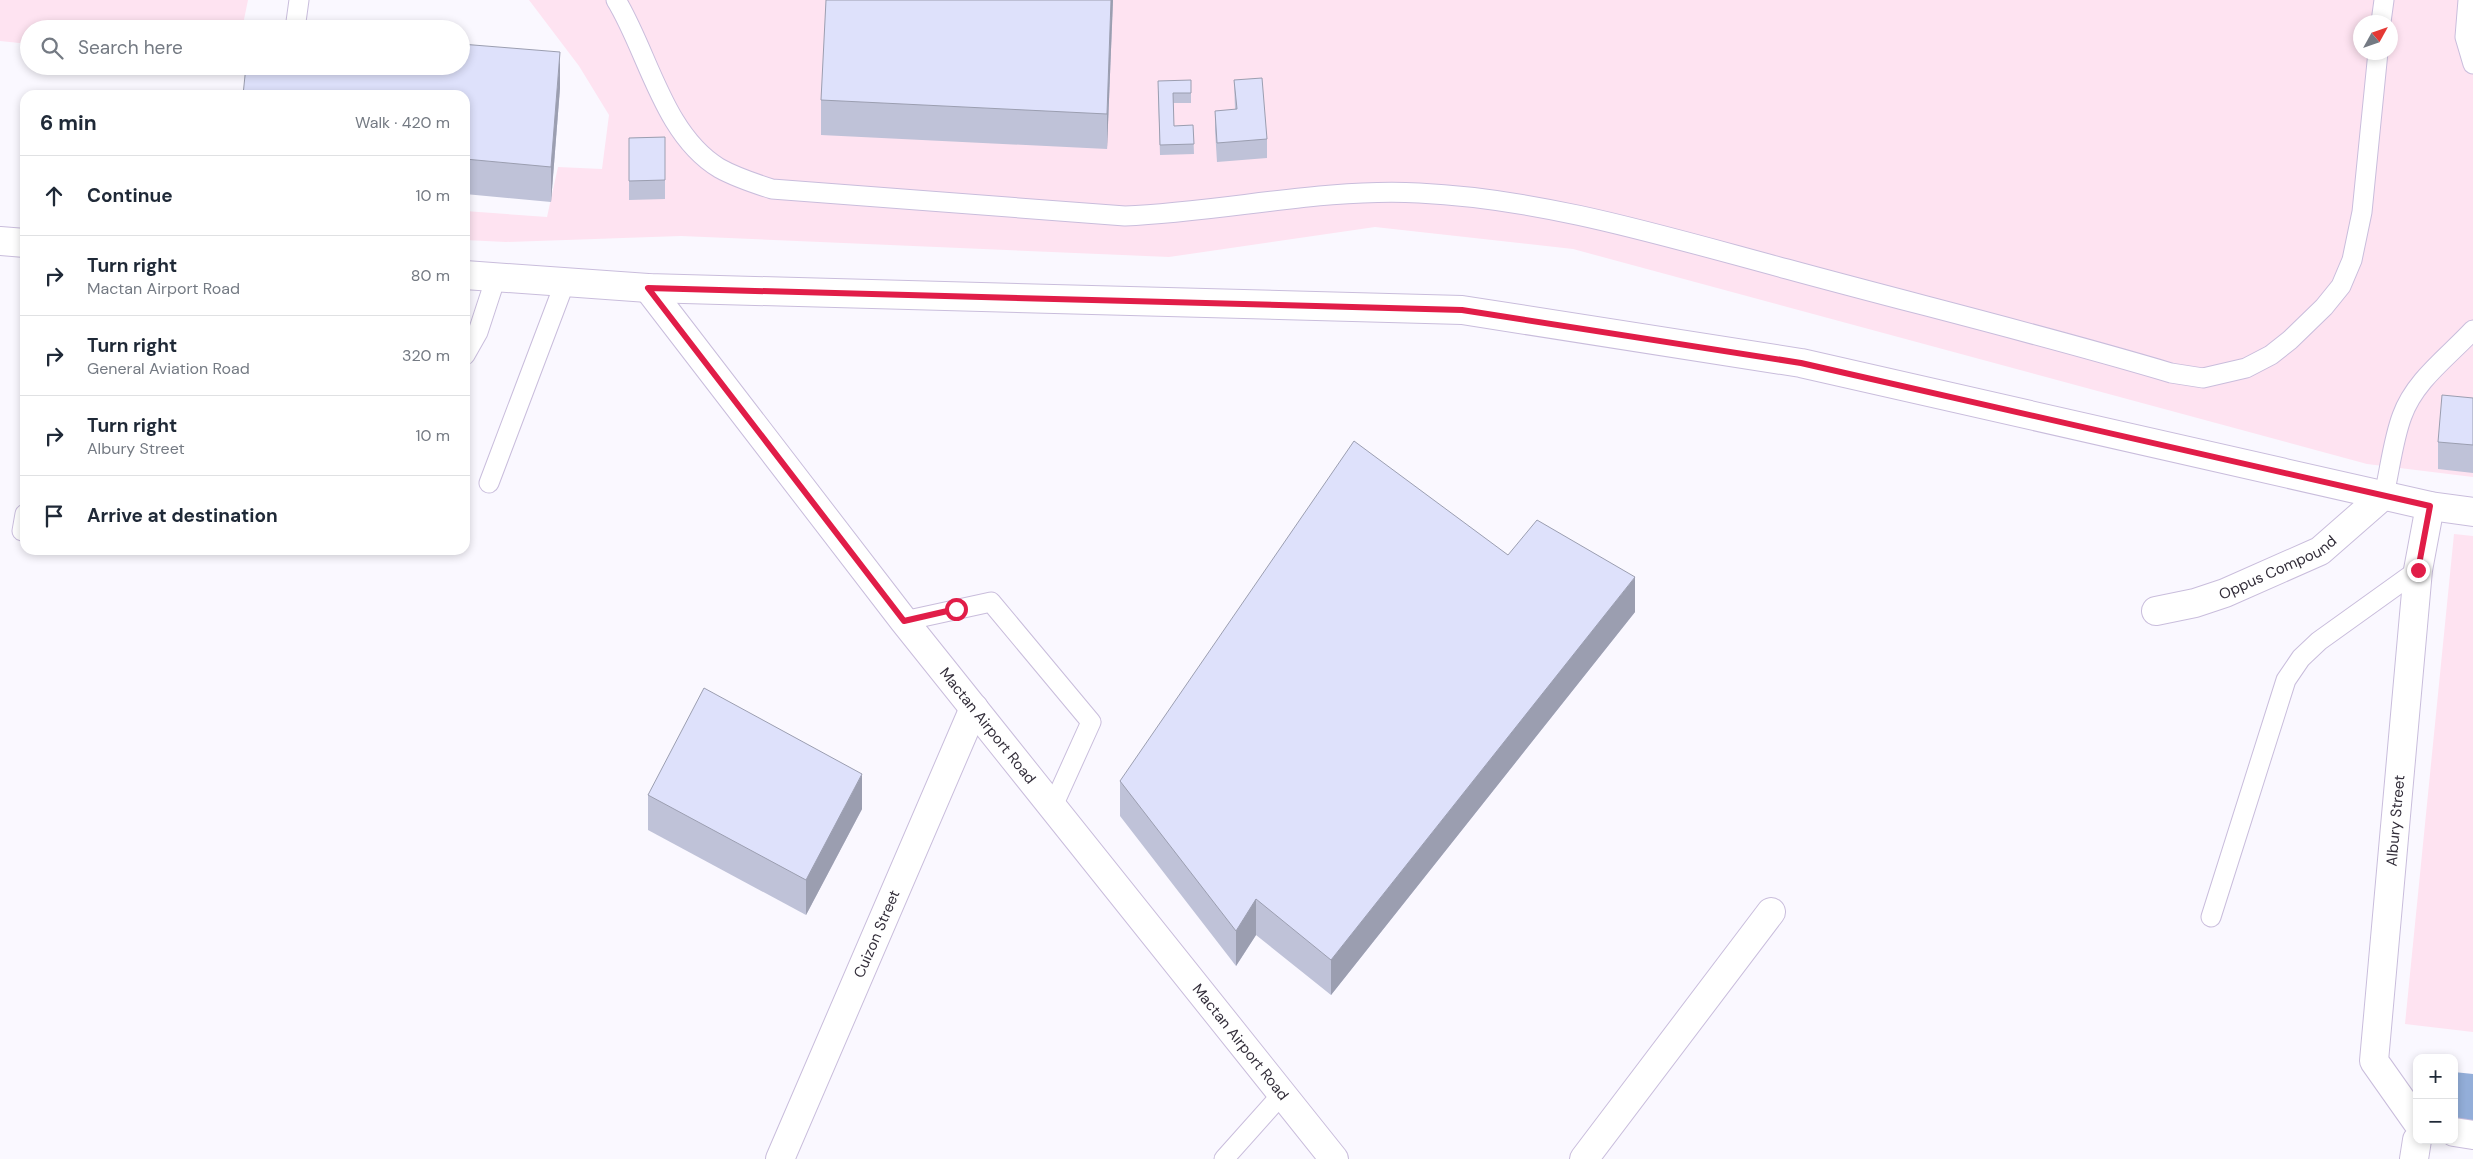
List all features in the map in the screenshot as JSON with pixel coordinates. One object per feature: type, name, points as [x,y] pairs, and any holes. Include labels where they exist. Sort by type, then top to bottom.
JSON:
[{"type":"main road","points":[[0,241],[20,243]]},
{"type":"main road","points":[[470,275],[648,288],[1462,310],[1801,363],[2430,506],[2473,512]]},
{"type":"main road","name":"Mactan Airport Road","points":[[648,288],[904,621],[1334,1159]]},
{"type":"main road","name":"Oppus Compound","points":[[2156,611],[2195,603],[2225,593],[2320,551],[2384,495]]},
{"type":"main road","name":"Albury Street","points":[[2413,1116],[2374,1061],[2418,570],[2430,506]]},
{"type":"main road","name":"Cuizon Street","points":[[780,1159],[974,708]]},
{"type":"main road","points":[[1584,1159],[1771,912]]},
{"type":"main road","points":[[2458,1133],[2473,1135]]},
{"type":"main road","points":[[2414,1159],[2416,1144]]},
{"type":"lane","points":[[296,20],[299,0]]},
{"type":"lane","points":[[616,0],[652,76],[683,132],[702,154],[718,167],[740,178],[772,189],[1125,216],[1159,214],[1336,193],[1395,192],[1468,197],[1542,208],[1662,236],[2171,373],[2203,378],[2246,368],[2272,355],[2307,324],[2341,286],[2352,260],[2362,212],[2377,60]]},
{"type":"lane","points":[[2382,15],[2384,0]]},
{"type":"lane","points":[[2468,0],[2465,37],[2473,64]]},
{"type":"lane","points":[[470,346],[478,332],[496,277]]},
{"type":"lane","points":[[489,482],[565,282]]},
{"type":"lane","points":[[2384,495],[2402,416],[2417,389],[2437,365],[2473,330]]},
{"type":"lane","points":[[2211,917],[2286,680],[2300,658],[2320,641],[2418,570]]},
{"type":"lane","points":[[904,621],[991,602],[1091,722],[1053,806]]},
{"type":"lane","points":[[1224,1159],[1282,1094]]},
{"type":"shaded area","points":[[0,0],[248,0],[244,20],[20,20],[20,43],[0,41]]},
{"type":"shaded area","points":[[529,0],[2473,0],[2473,477],[2367,464],[1573,249],[1375,227],[1169,257],[681,236],[506,242],[470,240],[470,211],[547,217],[558,167],[602,169],[609,115],[579,66]]},
{"type":"shaded area","points":[[2454,534],[2473,536],[2473,1032],[2405,1024]]},
{"type":"water","points":[[2458,1072],[2473,1074],[2473,1124],[2463,1123],[2458,1120]]},
{"type":"building","points":[[826,0],[1111,0],[1107,114],[821,100]]},
{"type":"building","points":[[470,45],[560,52],[551,167],[470,159],[470,90],[244,90],[245,75],[470,75]]},
{"type":"building","points":[[1262,78],[1267,139],[1217,143],[1215,111],[1237,109],[1234,80]]},
{"type":"building","points":[[1191,80],[1191,93],[1173,93],[1174,126],[1193,125],[1194,144],[1160,145],[1158,81]]},
{"type":"building","points":[[665,137],[665,180],[629,181],[629,138]]},
{"type":"building","points":[[2442,395],[2473,398],[2473,445],[2438,442]]},
{"type":"building","points":[[1354,441],[1508,555],[1537,520],[1635,577],[1331,960],[1256,899],[1236,931],[1120,781]]},
{"type":"building","points":[[704,688],[862,774],[806,880],[648,795]]},
{"type":"route","points":[[956,609],[904,621],[648,288],[1462,310],[1801,363],[2430,506],[2418,570]]}]
